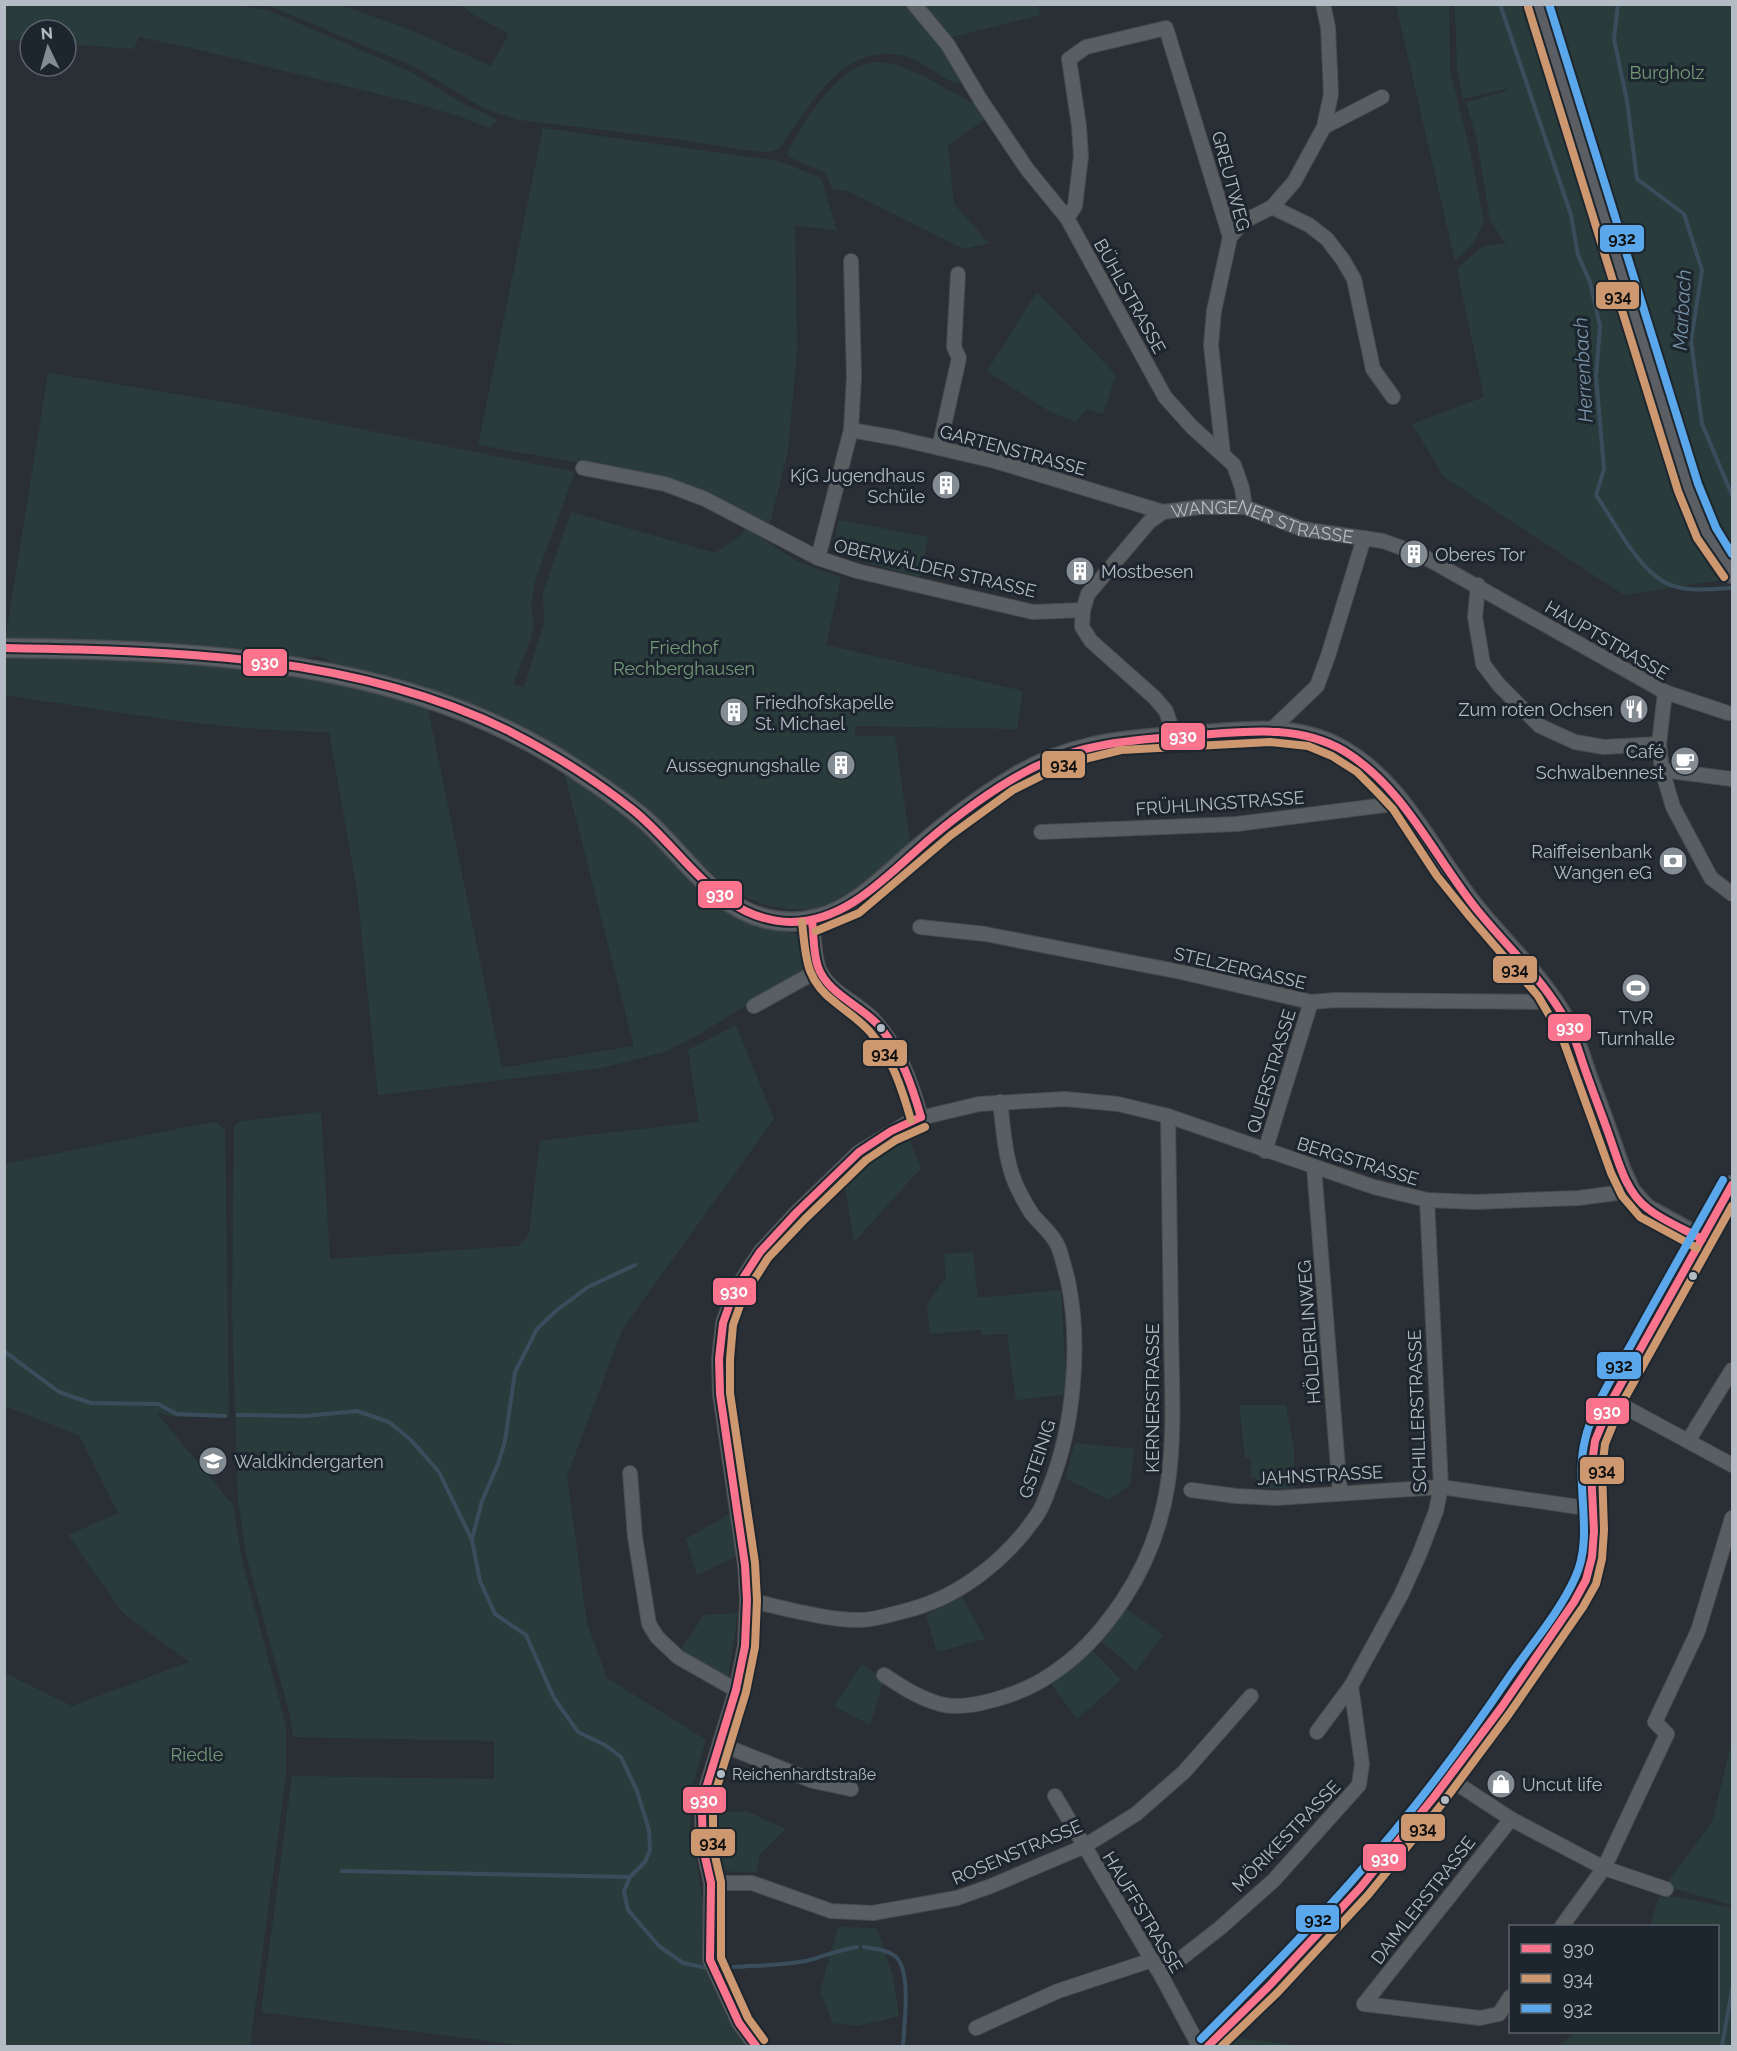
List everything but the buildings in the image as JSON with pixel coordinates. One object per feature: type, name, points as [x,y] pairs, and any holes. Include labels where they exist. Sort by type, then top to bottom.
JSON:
[{"type":"main road","points":[[1538,4],[1631,308],[1694,502],[1709,539],[1731,569]]},
{"type":"street","name":"BÜHLSTRASSE","points":[[914,4],[948,45],[980,99],[1027,169],[1067,218],[1164,397],[1192,427],[1234,465],[1242,488],[1245,507]]},
{"type":"street","points":[[1230,237],[1243,222],[1272,207],[1294,182],[1324,128],[1331,94],[1328,27],[1323,4]]},
{"type":"street","name":"GREUTWEG","points":[[1067,218],[1076,206],[1081,156],[1069,59],[1086,47],[1166,28],[1230,237],[1214,311],[1211,345],[1223,454]]},
{"type":"street","points":[[1324,128],[1382,98]]},
{"type":"street","points":[[1272,207],[1309,225],[1327,239],[1343,260],[1354,279],[1373,369],[1393,397]]},
{"type":"street","points":[[818,558],[851,430],[854,377],[851,261]]},
{"type":"street","points":[[939,448],[959,358],[954,347],[958,274]]},
{"type":"street","name":"GARTENSTRASSE","points":[[851,430],[995,461],[1163,513]]},
{"type":"street","name":"OBERWÄLDER STRASSE","points":[[583,468],[665,484],[705,499],[818,558],[857,571],[1033,612],[1083,610]]},
{"type":"street","name":"WANGENER STRASSE","points":[[1083,610],[1088,594],[1127,546],[1149,522],[1163,513],[1201,507],[1245,507],[1302,529],[1364,538]]},
{"type":"street","points":[[1269,731],[1317,686],[1329,657],[1364,538]]},
{"type":"street","name":"HAUPTSTRASSE","points":[[1364,538],[1421,555],[1665,692],[1659,744],[1662,770],[1673,807],[1711,878],[1732,894]]},
{"type":"street","points":[[1478,585],[1475,616],[1483,664],[1499,685],[1540,726],[1575,742],[1604,747],[1659,744]]},
{"type":"street","points":[[1083,610],[1082,627],[1091,641],[1155,698],[1166,711],[1172,736]]},
{"type":"street","points":[[4,648],[223,658],[279,664],[343,675],[407,692],[484,720],[566,763],[645,820],[710,886],[737,907],[758,917],[787,922],[812,921],[853,904],[944,827],[1008,781],[1061,754],[1120,740],[1172,736],[1269,731],[1311,736],[1337,747],[1364,764],[1401,803],[1446,870],[1478,911],[1547,990],[1572,1033],[1631,1191],[1646,1208],[1702,1239]]},
{"type":"street","points":[[1665,692],[1728,713]]},
{"type":"street","points":[[1662,770],[1732,779]]},
{"type":"street","name":"FRÜHLINGSTRASSE","points":[[1041,832],[1237,824],[1401,803]]},
{"type":"street","points":[[756,2046],[739,2024],[710,1960],[711,1883],[703,1848],[702,1814],[707,1785],[736,1690],[745,1646],[747,1600],[745,1565],[720,1394],[719,1359],[723,1323],[734,1292],[760,1251],[797,1212],[859,1152],[891,1131],[921,1117],[912,1083],[893,1044],[871,1017],[827,981],[819,970],[812,921]]},
{"type":"street","name":"STELZERGASSE","points":[[920,927],[985,934],[1181,972],[1311,1002],[1336,1000],[1555,1002]]},
{"type":"street","points":[[754,1006],[819,970]]},
{"type":"street","name":"QUERSTRASSE","points":[[1265,1151],[1311,1002]]},
{"type":"street","name":"BERGSTRASSE","points":[[921,1117],[979,1104],[1000,1102],[1065,1099],[1118,1104],[1168,1116],[1374,1187],[1427,1200],[1475,1202],[1579,1198],[1631,1191]]},
{"type":"street","name":"GSTEINIG","points":[[747,1600],[806,1613],[859,1620],[879,1618],[931,1604],[954,1592],[1006,1553],[1038,1514],[1065,1441],[1074,1367],[1072,1324],[1068,1282],[1058,1246],[1046,1228],[1032,1214],[1019,1192],[1007,1155],[1000,1102]]},
{"type":"street","name":"KERNERSTRASSE","points":[[884,1675],[916,1696],[942,1705],[1001,1699],[1035,1684],[1065,1666],[1092,1642],[1113,1616],[1145,1564],[1161,1522],[1167,1495],[1173,1431],[1168,1116]]},
{"type":"street","name":"HÖLDERLINWEG","points":[[1314,1167],[1340,1493]]},
{"type":"street","points":[[1208,2046],[1270,1985],[1360,1888],[1501,1708],[1574,1602],[1586,1580],[1592,1557],[1591,1470],[1595,1441],[1612,1400],[1732,1185]]},
{"type":"street","name":"SCHILLERSTRASSE","points":[[1317,1732],[1351,1686],[1401,1595],[1436,1511],[1441,1487],[1427,1200]]},
{"type":"street","points":[[1688,1441],[1732,1370]]},
{"type":"street","points":[[1612,1400],[1732,1465]]},
{"type":"street","points":[[630,1473],[635,1537],[649,1624],[657,1637],[678,1658],[736,1690]]},
{"type":"street","name":"JAHNSTRASSE","points":[[1191,1490],[1276,1498],[1441,1487],[1593,1509]]},
{"type":"street","points":[[1563,1925],[1605,1868],[1667,1734],[1655,1722],[1698,1631],[1732,1518]]},
{"type":"street","name":"MÖRIKESTRASSE","points":[[1161,1974],[1220,1928],[1274,1880],[1359,1785],[1362,1764],[1351,1686]]},
{"type":"street","name":"ROSENSTRASSE","points":[[711,1883],[752,1882],[831,1911],[873,1913],[957,1898],[1083,1847],[1136,1814],[1184,1772],[1251,1696]]},
{"type":"street","points":[[720,1744],[813,1781],[851,1789]]},
{"type":"street","points":[[1447,1777],[1511,1819],[1605,1868],[1666,1889]]},
{"type":"street","name":"HAUFFSTRASSE","points":[[1054,1796],[1161,1974],[1199,2046]]},
{"type":"street","name":"DAIMLERSTRASSE","points":[[1509,1999],[1499,2014],[1480,2018],[1364,2004],[1511,1819]]},
{"type":"street","points":[[976,2028],[1058,1991],[1152,1960]]},
{"type":"green space","points":[[5,5],[234,5],[268,10],[411,72],[462,103],[498,120],[489,128],[422,105],[139,37],[134,49],[78,45],[78,18],[18,18],[18,41],[5,40]]},
{"type":"green space","points":[[261,5],[340,5],[411,30],[491,66],[509,34],[460,5],[909,5],[944,45],[961,80],[958,84],[900,55],[879,54],[860,59],[843,69],[828,82],[779,149],[768,152],[744,150],[671,138],[519,120],[483,108],[415,67],[272,7]]},
{"type":"green space","points":[[921,5],[1038,5],[1040,15],[949,38],[934,17]]},
{"type":"green space","points":[[1396,5],[1449,5],[1450,72],[1469,146],[1484,222],[1473,244],[1455,261]]},
{"type":"green space","points":[[1455,5],[1523,5],[1654,431],[1691,540],[1722,580],[1624,595],[1444,477],[1412,424],[1484,397],[1457,269],[1478,250],[1488,245],[1506,244],[1490,220],[1477,141],[1466,102],[1507,91],[1506,89],[1463,99],[1457,68]]},
{"type":"green space","name":"Burgholz","points":[[1547,5],[1732,5],[1732,551],[1710,515],[1694,472]]},
{"type":"green space","points":[[877,62],[894,64],[927,78],[974,104],[984,120],[948,145],[954,204],[989,243],[964,249],[848,191],[832,189],[826,173],[789,157],[787,154],[807,119],[835,84],[855,68]]},
{"type":"green space","points":[[543,128],[779,161],[821,178],[837,231],[795,225],[797,350],[788,451],[770,523],[688,485],[639,473],[478,445]]},
{"type":"green space","points":[[1037,292],[1116,375],[1103,414],[1087,409],[1076,422],[1050,412],[987,371]]},
{"type":"green space","name":"Friedhof Rechberghausen","points":[[48,373],[230,403],[575,472],[535,580],[531,607],[534,624],[513,685],[524,687],[544,623],[543,593],[571,512],[715,553],[740,536],[746,528],[798,562],[841,577],[826,645],[1023,691],[1017,729],[855,726],[855,736],[895,736],[910,843],[882,868],[848,893],[828,904],[810,909],[788,909],[766,905],[748,898],[719,879],[661,827],[585,768],[319,656],[285,660],[5,641]]},
{"type":"green space","points":[[839,520],[928,537],[920,577],[859,561],[841,553],[835,539]]},
{"type":"green space","points":[[4,655],[185,660],[363,685],[427,704],[502,1068],[634,1046],[563,768],[611,802],[741,921],[801,935],[810,955],[809,967],[693,1038],[664,1052],[602,1068],[378,1095],[357,890],[329,732],[206,724],[5,695]]},
{"type":"green space","points":[[736,1025],[774,1119],[623,1328],[567,1476],[587,1623],[607,1678],[706,1740],[691,1792],[690,1825],[703,1902],[702,1944],[709,1974],[747,2046],[528,2046],[261,2012],[292,1776],[494,1779],[494,1741],[293,1737],[290,1715],[246,1555],[238,1500],[232,1312],[234,1126],[241,1121],[321,1112],[330,1259],[518,1246],[529,1233],[540,1141],[699,1122],[688,1050]]},
{"type":"green space","name":"Riedle","points":[[216,1122],[225,1130],[229,1417],[175,1417],[156,1412],[233,1505],[242,1561],[286,1726],[286,1775],[250,2046],[5,2046],[5,1673],[72,1706],[189,1662],[123,1613],[68,1535],[118,1513],[79,1435],[5,1406],[5,1164]]},
{"type":"green space","points":[[907,1134],[921,1168],[854,1242],[844,1181],[872,1153]]},
{"type":"green space","points":[[973,1252],[978,1298],[1061,1290],[1067,1394],[1016,1400],[1007,1334],[982,1335],[981,1330],[930,1334],[927,1304],[946,1277],[944,1254]]},
{"type":"green space","points":[[1239,1405],[1286,1405],[1294,1450],[1294,1489],[1255,1488],[1256,1478],[1251,1477],[1251,1459],[1245,1458]]},
{"type":"green space","points":[[1075,1443],[1134,1449],[1130,1485],[1109,1500],[1065,1478]]},
{"type":"green space","points":[[731,1513],[737,1556],[697,1575],[686,1539]]},
{"type":"green space","points":[[962,1597],[985,1639],[937,1652],[926,1615]]},
{"type":"green space","points":[[1125,1608],[1163,1635],[1136,1671],[1101,1641]]},
{"type":"green space","points":[[738,1613],[728,1679],[680,1651],[704,1615]]},
{"type":"green space","points":[[1093,1651],[1121,1680],[1077,1719],[1051,1684]]},
{"type":"green space","points":[[862,1664],[884,1680],[870,1725],[834,1706]]},
{"type":"green space","points":[[1732,1741],[1732,1905],[1665,1886],[1712,1822]]},
{"type":"green space","points":[[716,1810],[746,1811],[786,1829],[760,1854],[756,1873],[722,1871],[714,1819]]},
{"type":"green space","points":[[1659,1897],[1678,1897],[1732,1908],[1732,2046],[1558,2046],[1575,2033],[1719,2033],[1719,1925],[1650,1925]]},
{"type":"green space","points":[[838,1927],[877,1928],[893,1977],[899,2016],[857,2026],[833,2023],[820,1991]]},
{"type":"green space","points":[[1229,2037],[1304,2046],[1221,2046]]},
{"type":"waterway","name":"Herrenbach","points":[[1500,4],[1571,215],[1578,255],[1590,282],[1600,326],[1596,376],[1604,469],[1596,495],[1635,554],[1654,575],[1664,582],[1689,589],[1732,588]]},
{"type":"waterway","name":"Marbach","points":[[1618,4],[1614,39],[1627,101],[1637,179],[1684,214],[1702,270],[1691,341],[1702,424],[1732,495]]},
{"type":"waterway","points":[[472,1539],[482,1501],[505,1441],[515,1372],[537,1329],[557,1310],[588,1287],[635,1265]]},
{"type":"waterway","points":[[4,1351],[59,1392],[91,1403],[158,1404],[177,1414],[225,1416]]},
{"type":"waterway","points":[[238,1415],[305,1416],[357,1411],[389,1422],[411,1440],[439,1472],[472,1540],[480,1581],[495,1614],[526,1635],[554,1698],[578,1732],[605,1745],[621,1757],[637,1791],[649,1830],[650,1850],[645,1862],[630,1877],[624,1891],[628,1910],[659,1946],[683,1963],[707,1968]]},
{"type":"waterway","points":[[342,1871],[630,1877]]},
{"type":"waterway","points":[[734,1967],[801,1962],[857,1947]]},
{"type":"waterway","points":[[864,1947],[888,1952],[895,1956],[904,1973],[906,1998],[903,2046]]},
{"type":"waterway","name":"Marbach","points":[[1722,2046],[1732,1990]]},
{"type":"transit line","name":"932","points":[[1549,4],[1698,484],[1716,528],[1732,554]]},
{"type":"transit line","name":"934","points":[[1528,7],[1678,491],[1697,538],[1724,577]]},
{"type":"transit line","name":"930","points":[[4,648],[133,651],[262,662],[326,672],[389,686],[450,705],[525,739],[604,788],[651,826],[704,881],[743,910],[766,919],[791,922],[812,920],[832,914],[850,904],[885,879],[932,837],[978,801],[1002,785],[1047,761],[1089,748],[1156,738],[1255,731],[1292,733],[1310,737],[1344,751],[1365,766],[1402,804],[1478,911],[1538,980],[1560,1010],[1574,1038],[1619,1165],[1633,1193],[1653,1213],[1702,1239]]},
{"type":"transit line","name":"934","points":[[816,931],[859,913],[951,835],[1013,790],[1065,764],[1121,750],[1270,742],[1308,746],[1332,756],[1357,772],[1393,809],[1437,876],[1538,996],[1562,1037],[1611,1173],[1622,1196],[1640,1217],[1697,1248]]},
{"type":"transit line","name":"930","points":[[812,921],[815,956],[823,977],[838,993],[881,1028],[905,1071],[921,1117]]},
{"type":"transit line","name":"934","points":[[802,922],[806,957],[813,977],[826,994],[871,1033],[885,1053],[911,1120]]},
{"type":"transit line","name":"930","points":[[756,2046],[739,2023],[710,1960],[711,1883],[703,1848],[702,1814],[707,1785],[736,1690],[745,1646],[747,1600],[745,1565],[720,1394],[719,1359],[723,1323],[734,1292],[760,1252],[797,1212],[859,1152],[891,1131],[921,1117]]},
{"type":"transit line","name":"934","points":[[764,2040],[748,2018],[721,1958],[721,1882],[713,1847],[713,1815],[717,1787],[746,1692],[755,1647],[757,1600],[755,1563],[730,1393],[733,1325],[743,1297],[768,1258],[805,1219],[866,1160],[896,1140],[925,1127]]},
{"type":"transit line","name":"932","points":[[1201,2039],[1314,1922],[1393,1833],[1453,1756],[1561,1604],[1581,1562],[1584,1528],[1582,1457],[1588,1428],[1612,1378],[1723,1180]]},
{"type":"transit line","name":"930","points":[[1208,2046],[1270,1985],[1360,1888],[1434,1797],[1501,1708],[1574,1602],[1586,1580],[1592,1557],[1594,1531],[1591,1470],[1595,1441],[1612,1400],[1732,1185]]},
{"type":"transit line","name":"934","points":[[1222,2046],[1278,1992],[1368,1895],[1442,1804],[1509,1714],[1583,1607],[1596,1584],[1602,1559],[1604,1530],[1602,1470],[1605,1444],[1621,1405],[1732,1206]]},
{"type":"place","name":"KjG Jugendhaus Schüle","points":[[946,485]]},
{"type":"place","name":"Oberes Tor","points":[[1414,554]]},
{"type":"place","name":"Mostbesen","points":[[1080,571]]},
{"type":"place","name":"Zum roten Ochsen","points":[[1634,709]]},
{"type":"place","name":"Friedhofskapelle St. Michael","points":[[734,712]]},
{"type":"place","name":"Café Schwalbennest","points":[[1685,761]]},
{"type":"place","name":"Aussegnungshalle","points":[[841,765]]},
{"type":"place","name":"Raiffeisenbank Wangen eG","points":[[1673,861]]},
{"type":"place","name":"TVR Turnhalle","points":[[1636,988]]},
{"type":"place","name":"Waldkindergarten","points":[[213,1461]]},
{"type":"place","name":"Reichenhardtstraße","points":[[721,1774]]},
{"type":"place","name":"Uncut life","points":[[1501,1784]]}]
